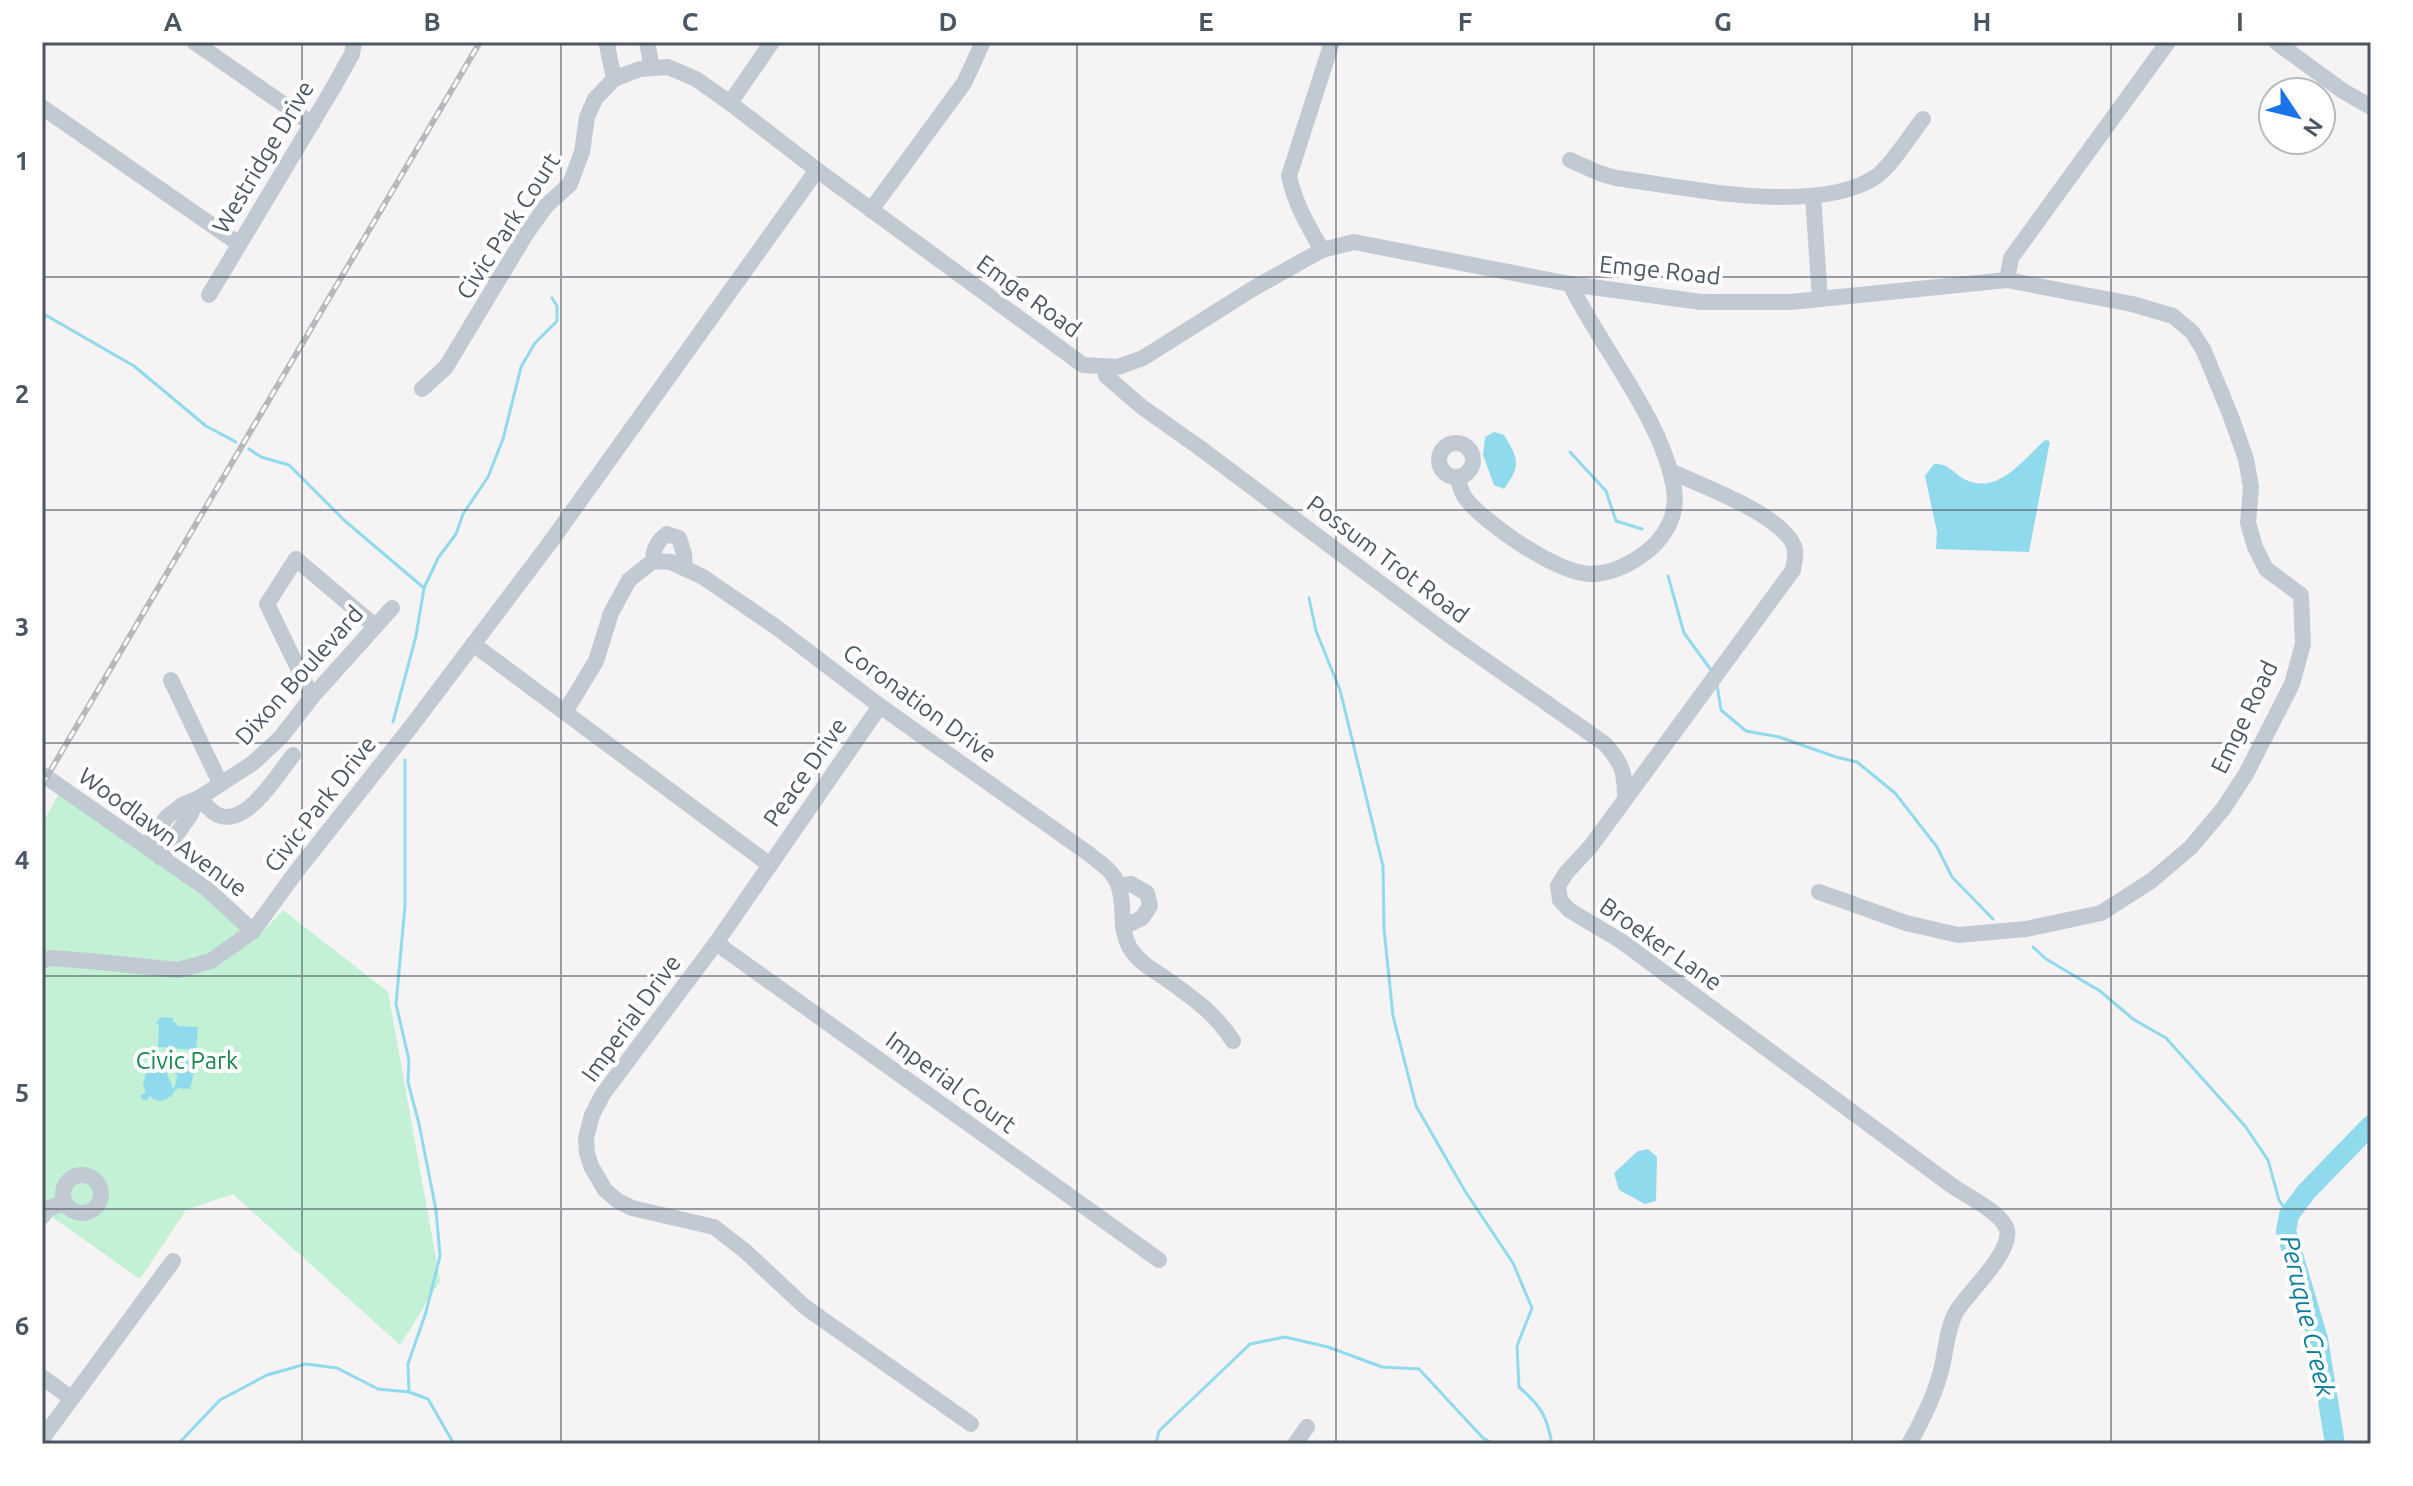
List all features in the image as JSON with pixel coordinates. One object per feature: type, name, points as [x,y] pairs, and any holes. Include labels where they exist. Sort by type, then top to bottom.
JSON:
[{"type":"street","points":[[194,42],[312,124]]},
{"type":"street","name":"Westridge Drive","points":[[209,295],[312,124],[352,54],[354,42]]},
{"type":"street","points":[[610,42],[607,45],[614,79],[640,69],[668,67],[696,79],[817,170],[549,544],[473,644],[770,865]]},
{"type":"street","points":[[647,42],[652,68]]},
{"type":"street","points":[[730,103],[772,42]]},
{"type":"street","points":[[871,210],[964,83],[983,42]]},
{"type":"street","points":[[1322,250],[1301,215],[1289,176],[1332,42]]},
{"type":"street","points":[[2007,280],[2011,258],[2168,42]]},
{"type":"street","points":[[2276,42],[2343,91],[2371,107]]},
{"type":"street","name":"Civic Park Court","points":[[422,389],[446,367],[526,234],[546,206],[570,184],[582,152],[587,117],[595,99],[614,79]]},
{"type":"street","points":[[42,107],[239,244]]},
{"type":"street","points":[[1570,160],[1616,178],[1767,197],[1813,196],[1861,186],[1880,174],[1923,119]]},
{"type":"street","name":"Emge Road","points":[[817,170],[1083,365],[1118,367],[1143,358],[1254,288],[1322,250],[1354,242],[1570,284],[1701,302],[1790,302],[2007,280],[2132,304],[2173,316],[2192,332],[2203,349],[2246,459],[2251,487],[2248,523],[2255,547],[2266,569],[2301,595],[2303,644],[2292,684],[2246,774],[2223,809],[2191,847],[2151,881],[2101,913],[2026,929],[1958,935],[1906,923],[1819,892]]},
{"type":"street","points":[[1813,196],[1820,299]]},
{"type":"street","points":[[1457,477],[1468,502],[1539,555],[1576,572],[1602,573],[1619,568],[1639,558],[1669,527],[1675,493],[1670,471],[1651,423],[1570,284]]},
{"type":"street","name":"Possum Trot Road","points":[[1105,367],[1106,376],[1142,407],[1452,637],[1605,744],[1622,767],[1625,798]]},
{"type":"street","name":"Broeker Lane","points":[[1670,471],[1769,517],[1796,549],[1793,570],[1591,846],[1566,873],[1558,886],[1560,900],[1569,910],[1621,941],[1951,1185],[1998,1216],[2007,1231],[2007,1239],[2000,1254],[1956,1313],[1933,1394],[1909,1444]]},
{"type":"street","points":[[565,712],[596,661],[611,613],[629,580],[653,561],[658,540],[667,534],[679,538],[685,568]]},
{"type":"street","points":[[312,697],[267,604],[296,559],[375,626]]},
{"type":"street","name":"Coronation Drive","points":[[653,561],[671,562],[703,577],[1089,854],[1112,873],[1119,886],[1131,884],[1147,893],[1150,906],[1142,918],[1123,927]]},
{"type":"street","name":"Dixon Boulevard","points":[[146,846],[167,817],[253,763],[281,737],[312,697],[392,608]]},
{"type":"street","name":"Civic Park Drive","points":[[42,961],[51,958],[178,970],[211,961],[253,931],[473,644]]},
{"type":"street","points":[[171,680],[220,783]]},
{"type":"street","name":"Peace Drive","points":[[770,865],[880,706]]},
{"type":"street","points":[[199,798],[216,815],[231,818],[247,811],[293,755]]},
{"type":"street","name":"Woodlawn Avenue","points":[[42,774],[207,889],[253,931]]},
{"type":"street","name":"Dixon Boulevard","points":[[160,857],[199,798]]},
{"type":"street","name":"Imperial Drive","points":[[770,865],[716,943],[612,1081],[598,1104],[586,1138],[587,1153],[597,1179],[611,1196],[632,1208],[714,1227],[745,1251],[805,1307],[971,1424]]},
{"type":"street","points":[[1119,886],[1123,936],[1140,961],[1204,1006],[1220,1021],[1233,1041]]},
{"type":"street","name":"Imperial Court","points":[[716,943],[1159,1260]]},
{"type":"street","points":[[42,1217],[48,1209],[65,1202]]},
{"type":"street","points":[[42,1439],[173,1261]]},
{"type":"street","points":[[42,1377],[71,1398]]},
{"type":"street","points":[[1295,1444],[1307,1427]]},
{"type":"green space","name":"Civic Park","points":[[62,788],[259,936],[283,910],[388,992],[440,1281],[400,1345],[233,1194],[186,1210],[140,1279],[42,1210],[42,824]]},
{"type":"water","points":[[1494,432],[1504,435],[1516,462],[1504,489],[1494,485],[1483,455],[1485,437]]},
{"type":"water","points":[[2045,440],[2050,441],[2029,552],[1936,549],[1937,532],[1925,476],[1934,464],[1948,467],[1966,480],[1989,483],[2010,473]]},
{"type":"water","points":[[160,1017],[173,1018],[177,1026],[198,1027],[196,1050],[158,1047],[159,1025],[156,1024]]},
{"type":"water","points":[[178,1054],[186,1056],[194,1072],[190,1089],[178,1088],[172,1097],[163,1100],[158,1101],[150,1096],[143,1100],[140,1096],[146,1092],[143,1084],[146,1073],[143,1067],[163,1063],[173,1089],[177,1076],[173,1062]]},
{"type":"water","points":[[1648,1149],[1657,1157],[1656,1201],[1645,1204],[1619,1190],[1614,1173],[1638,1151]]},
{"type":"waterway","points":[[393,722],[416,636],[424,588],[438,558],[456,534],[463,514],[488,477],[503,439],[521,367],[535,343],[557,321],[557,306],[552,298]]},
{"type":"waterway","points":[[42,313],[134,366],[206,426],[236,442]]},
{"type":"waterway","points":[[249,449],[261,457],[289,465],[345,521],[424,588]]},
{"type":"waterway","points":[[1570,452],[1606,491],[1616,521],[1642,529]]},
{"type":"waterway","points":[[1668,576],[1684,633],[1711,670]]},
{"type":"waterway","points":[[1309,598],[1316,631],[1340,690],[1383,866],[1384,929],[1393,1016],[1416,1106],[1465,1191],[1513,1263],[1532,1308],[1517,1346],[1519,1387],[1542,1412],[1552,1444]]},
{"type":"waterway","points":[[1717,685],[1721,710],[1746,731],[1779,737],[1857,762],[1895,793],[1937,847],[1952,877],[1993,919]]},
{"type":"waterway","points":[[405,760],[405,906],[396,1004],[409,1060],[408,1082],[436,1210],[440,1256],[426,1312],[408,1364],[409,1392]]},
{"type":"waterway","points":[[2033,947],[2046,959],[2100,991],[2133,1019],[2166,1038],[2245,1126],[2268,1160],[2279,1200],[2289,1215]]},
{"type":"waterway","name":"Peruque Creek","points":[[2335,1444],[2318,1339],[2286,1231],[2289,1215],[2306,1192],[2371,1125]]},
{"type":"waterway","points":[[1156,1444],[1159,1431],[1250,1344],[1285,1337],[1328,1347],[1382,1367],[1419,1369],[1483,1438],[1494,1444]]},
{"type":"waterway","points":[[178,1444],[220,1400],[267,1375],[306,1364],[337,1368],[378,1389],[409,1392],[428,1399],[454,1444]]},
{"type":"railway","points":[[42,785],[480,42]]}]
